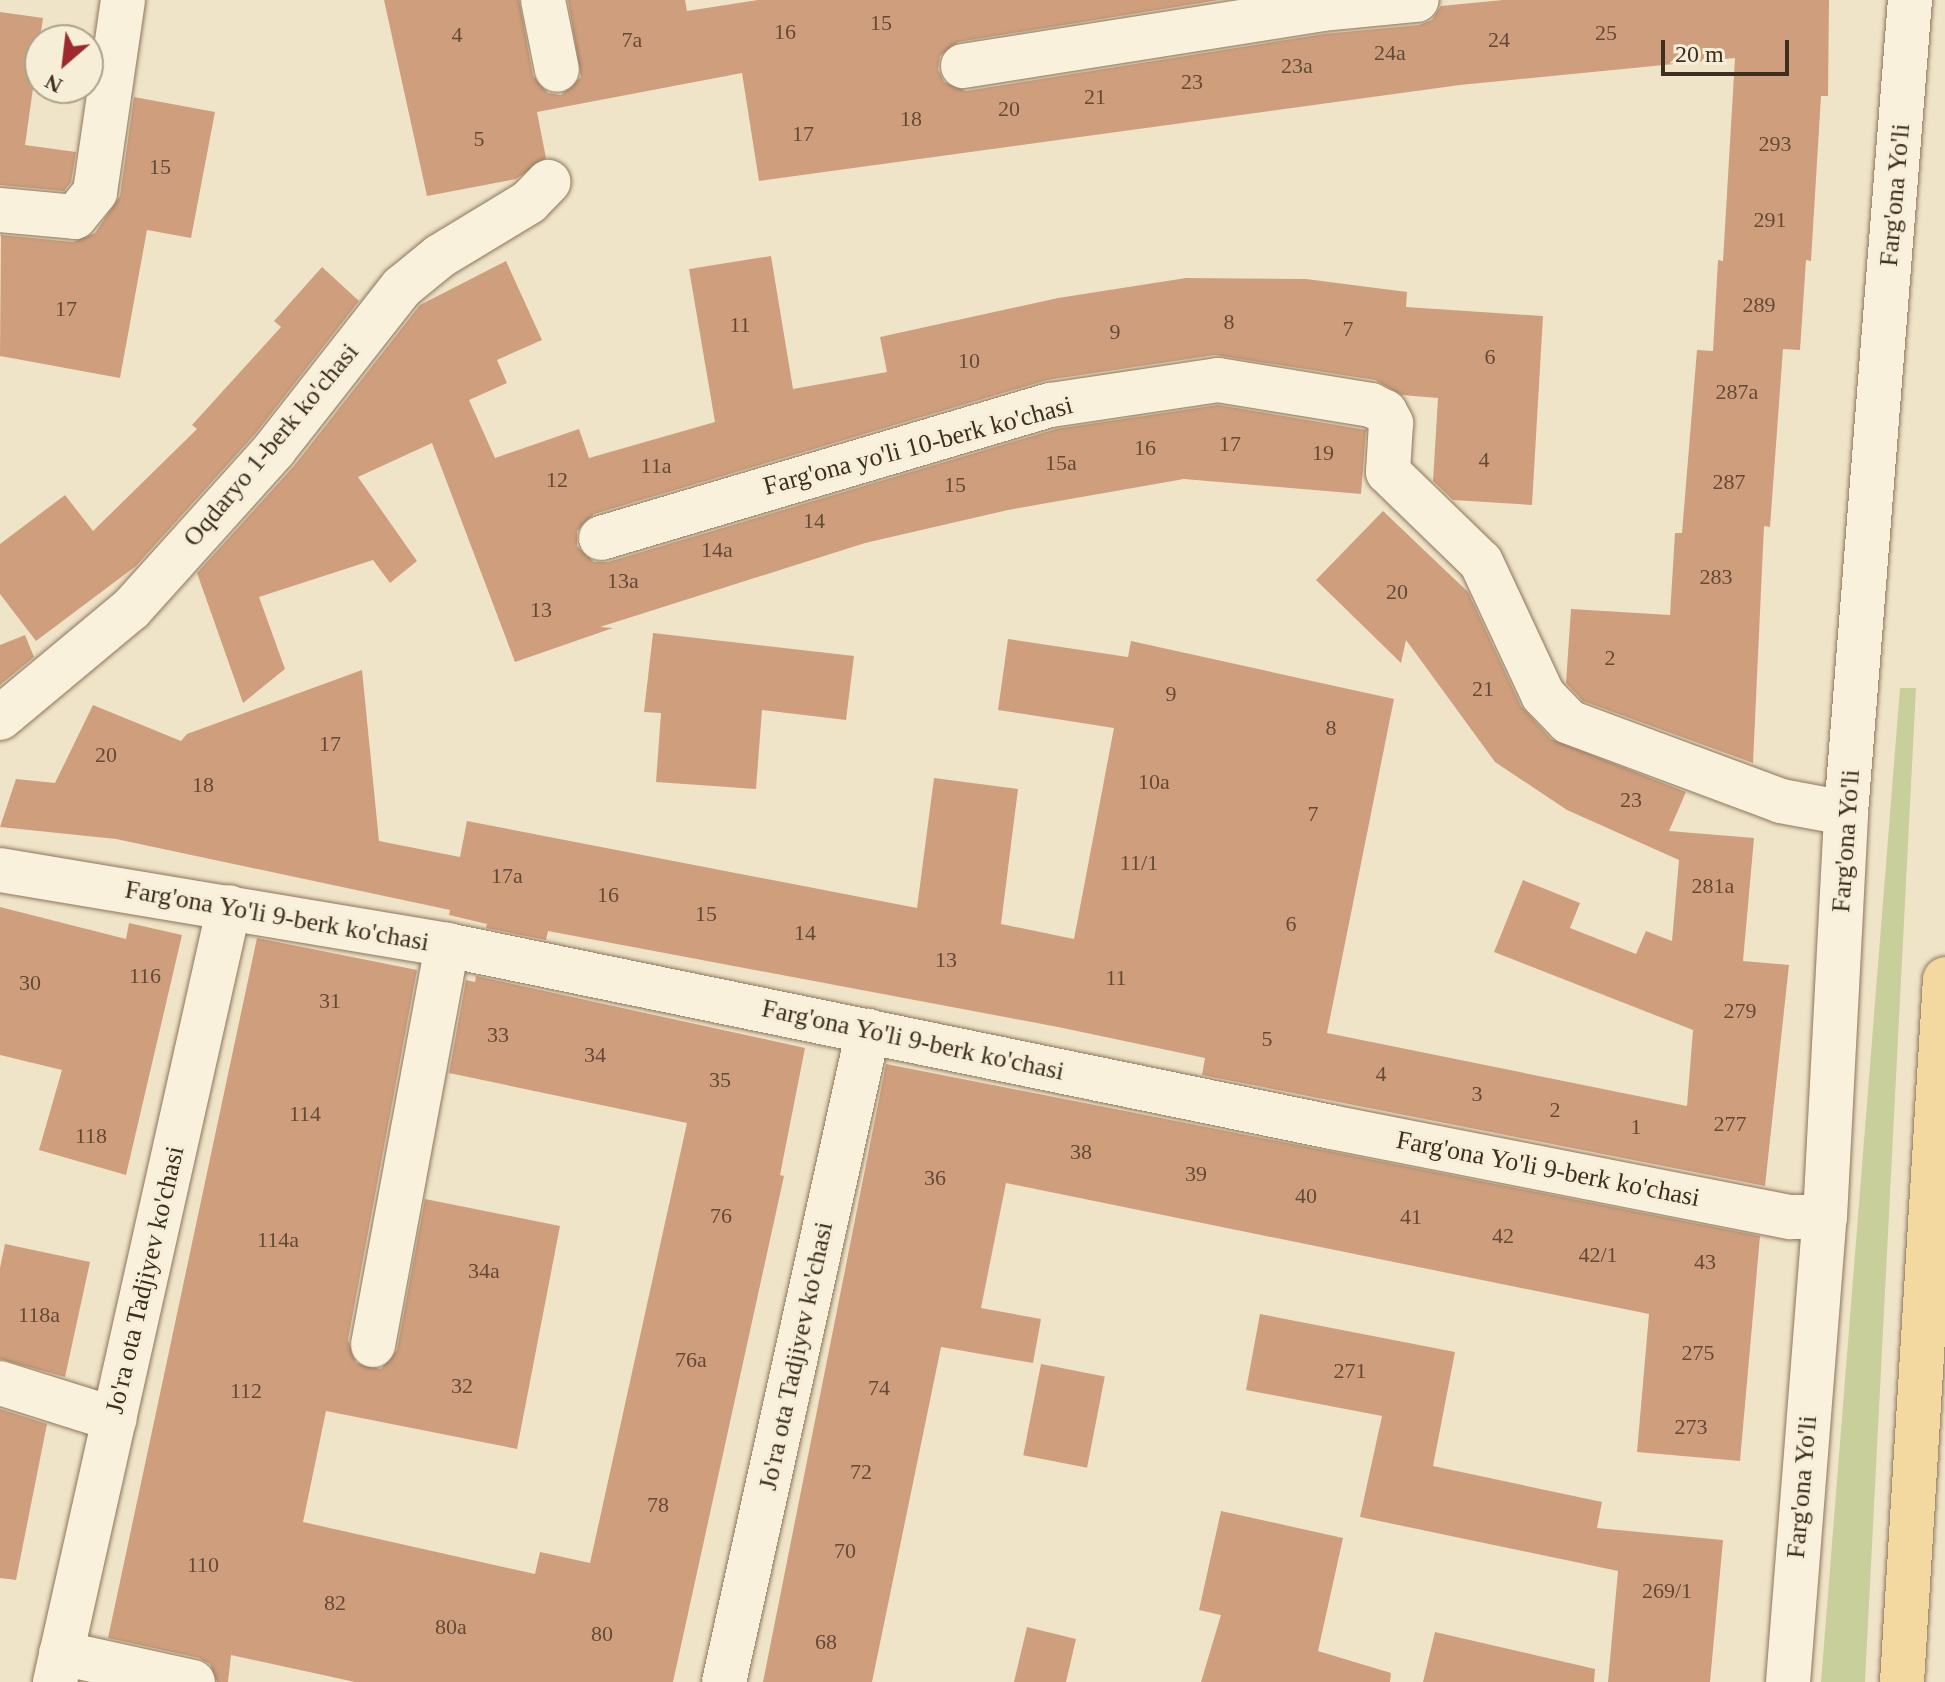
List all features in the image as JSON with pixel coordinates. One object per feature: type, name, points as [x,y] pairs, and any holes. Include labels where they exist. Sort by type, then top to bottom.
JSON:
[{"type":"main road","points":[[1902,1682],[1945,979]]},
{"type":"street","points":[[0,210],[75,217],[95,192],[123,0]]},
{"type":"street","points":[[543,0],[557,70]]},
{"type":"street","points":[[963,66],[1321,9],[1417,0]]},
{"type":"street","name":"Farg'ona Yo'li","points":[[1788,1682],[1825,1217],[1846,813],[1910,0]]},
{"type":"street","name":"Oqdaryo 1-berk ko'chasi","points":[[0,718],[131,609],[274,450],[402,287],[440,256],[529,202],[548,182]]},
{"type":"street","name":"Farg'ona yo'li 10-berk ko'chasi","points":[[601,538],[1051,405],[1218,380],[1371,405],[1385,412],[1391,423],[1388,472],[1481,562],[1543,695],[1569,722],[1781,801],[1846,813]]},
{"type":"street","name":"Farg'ona Yo'li 9-berk ko'chasi","points":[[0,870],[447,945],[1776,1214],[1825,1217]]},
{"type":"street","name":"Jo'ra ota Tadjiyev ko'chasi","points":[[193,1682],[58,1668],[229,907]]},
{"type":"street","points":[[373,1345],[447,945]]},
{"type":"street","name":"Jo'ra ota Tadjiyev ko'chasi","points":[[724,1682],[868,1031]]},
{"type":"street","points":[[0,1383],[114,1419]]},
{"type":"green space","points":[[1900,688],[1916,688],[1865,1682],[1821,1682]]},
{"type":"building","points":[[384,0],[519,0],[533,76],[548,93],[561,95],[581,77],[568,0],[685,0],[687,11],[758,0],[1219,0],[958,42],[940,56],[938,69],[944,82],[966,91],[1324,34],[1419,25],[1432,20],[1441,6],[1503,0],[1829,0],[1828,96],[1821,96],[1811,261],[1806,260],[1800,350],[1783,349],[1770,527],[1764,526],[1753,763],[1583,701],[1566,683],[1571,609],[1670,615],[1675,533],[1682,533],[1697,350],[1713,351],[1718,260],[1723,261],[1735,58],[1460,85],[759,181],[742,73],[537,112],[546,158],[516,179],[427,196]]},
{"type":"building","points":[[0,12],[43,18],[42,24],[24,24],[24,104],[31,104],[25,145],[76,152],[71,182],[64,191],[0,185]]},
{"type":"building","points":[[134,97],[215,112],[191,238],[147,230],[120,378],[0,356],[1,235],[73,242],[95,233],[120,196]]},
{"type":"building","points":[[771,256],[793,389],[887,372],[880,337],[1058,298],[1186,278],[1306,279],[1407,292],[1406,307],[1543,316],[1532,505],[1453,500],[1433,481],[1438,398],[1402,395],[1375,380],[1215,355],[1047,380],[594,514],[577,531],[577,546],[594,562],[608,562],[1056,429],[1218,405],[1366,430],[1361,494],[1184,479],[1008,510],[865,543],[600,627],[613,628],[515,662],[432,443],[358,477],[417,561],[390,583],[373,560],[259,597],[285,669],[243,703],[197,573],[294,466],[420,305],[506,261],[542,340],[497,360],[507,383],[469,400],[495,458],[579,429],[589,458],[715,422],[689,269]]},
{"type":"building","points":[[322,267],[359,301],[255,434],[136,566],[36,641],[0,594],[0,544],[65,495],[93,531],[197,429],[192,425],[281,327],[274,321]]},
{"type":"building","points":[[1383,511],[1468,592],[1521,706],[1551,739],[1686,792],[1669,831],[1754,838],[1743,961],[1789,965],[1765,1186],[1202,1075],[1205,1058],[1058,1027],[548,931],[546,940],[486,928],[487,924],[449,915],[450,910],[116,839],[0,827],[16,779],[55,783],[93,705],[181,741],[187,734],[362,670],[379,841],[460,857],[467,821],[917,908],[934,778],[1018,789],[1001,924],[1074,939],[1114,728],[998,710],[1008,639],[1128,657],[1131,641],[1394,699],[1327,1033],[1687,1106],[1693,1030],[1494,952],[1523,880],[1580,903],[1570,928],[1636,954],[1646,931],[1672,941],[1679,860],[1567,810],[1495,762],[1406,640],[1401,663],[1316,580]]},
{"type":"building","points":[[653,633],[854,656],[846,720],[762,710],[756,789],[656,782],[661,713],[644,712]]},
{"type":"building","points":[[25,635],[34,657],[0,685],[0,645]]},
{"type":"building","points":[[0,907],[126,939],[129,923],[182,935],[126,1175],[39,1150],[62,1070],[0,1055]]},
{"type":"building","points":[[257,938],[417,970],[348,1340],[356,1363],[381,1369],[397,1350],[425,1199],[560,1226],[517,1449],[326,1411],[303,1522],[535,1574],[540,1552],[590,1563],[687,1123],[449,1073],[466,980],[475,982],[476,976],[805,1048],[780,1175],[784,1176],[673,1682],[355,1682],[231,1655],[228,1682],[217,1682],[210,1664],[199,1658],[108,1638]]},
{"type":"building","points":[[886,1064],[1760,1236],[1740,1461],[1637,1452],[1649,1314],[1006,1183],[981,1308],[1041,1319],[1033,1363],[941,1347],[872,1682],[763,1682]]},
{"type":"building","points":[[5,1244],[90,1262],[65,1377],[0,1359],[0,1268]]},
{"type":"building","points":[[1260,1314],[1455,1352],[1433,1466],[1602,1502],[1597,1528],[1723,1540],[1710,1682],[1608,1682],[1618,1571],[1360,1517],[1382,1416],[1246,1390]]},
{"type":"building","points":[[1041,1364],[1105,1376],[1087,1468],[1023,1455]]},
{"type":"building","points":[[0,1409],[47,1424],[16,1580],[0,1578]]},
{"type":"building","points":[[1221,1511],[1343,1538],[1318,1651],[1391,1673],[1390,1682],[1201,1682],[1221,1615],[1199,1610]]},
{"type":"building","points":[[1027,1627],[1076,1639],[1066,1682],[1014,1682]]},
{"type":"building","points":[[1435,1632],[1595,1669],[1594,1682],[1423,1682]]}]
